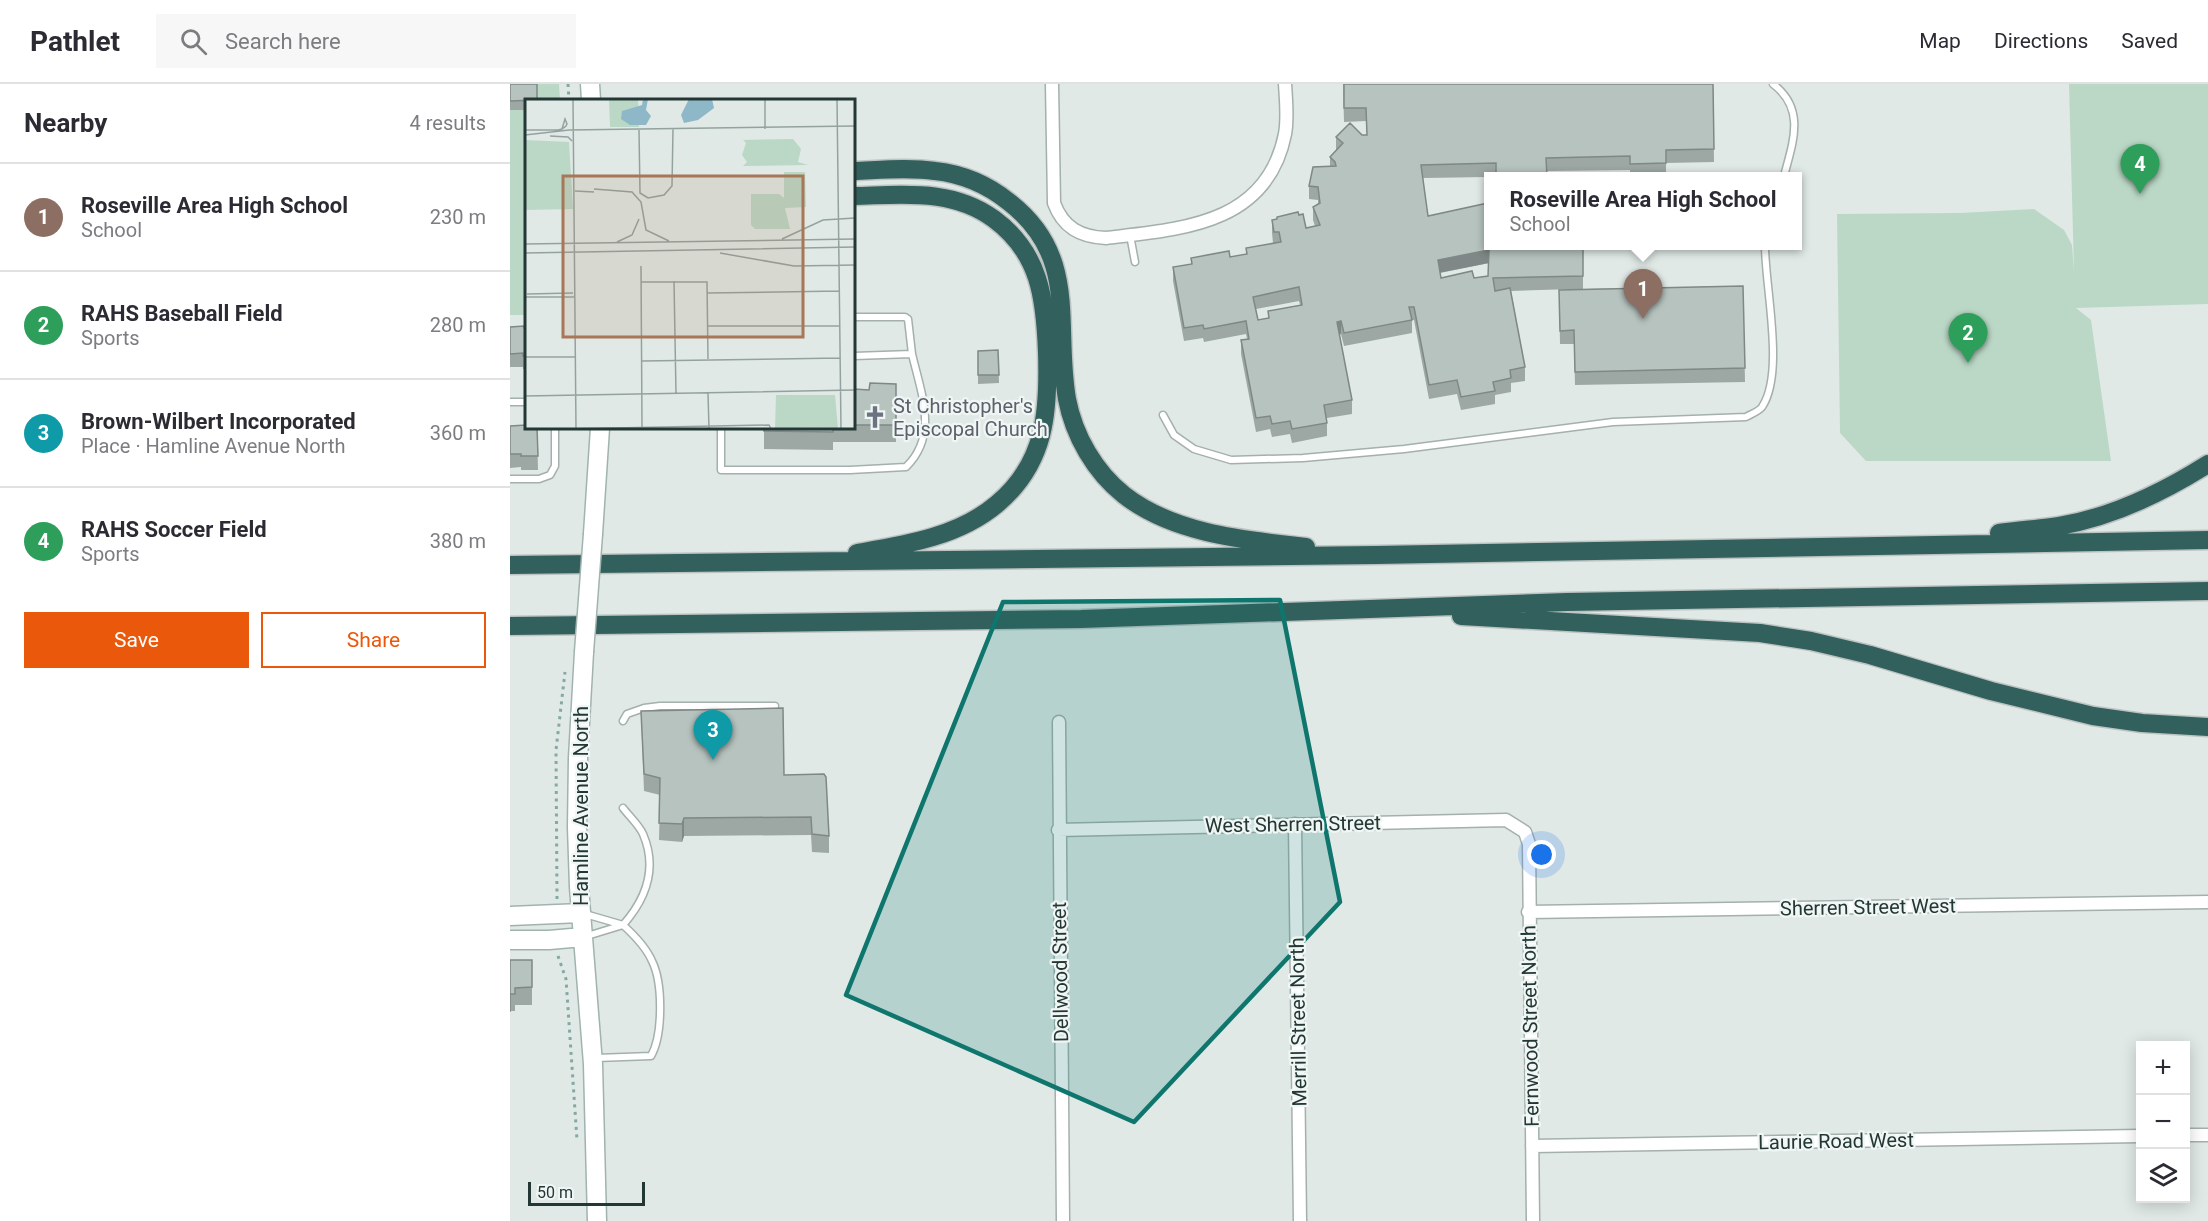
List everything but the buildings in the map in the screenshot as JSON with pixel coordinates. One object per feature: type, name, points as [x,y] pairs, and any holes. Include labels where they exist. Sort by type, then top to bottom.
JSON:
[{"type":"highway","points":[[855,171],[918,170],[958,175],[999,194],[1017,208],[1032,225],[1045,244],[1059,281],[1063,309],[1067,399],[1073,421],[1093,462],[1124,495],[1143,508],[1186,526],[1228,536],[1376,555]]},
{"type":"highway","points":[[775,563],[847,555],[912,542],[946,532],[978,517],[997,504],[1017,484],[1030,465],[1046,422],[1048,394],[1046,310],[1040,282],[1031,261],[1011,233],[986,214],[958,200],[917,194],[855,196]]},
{"type":"highway","points":[[1898,544],[2060,525],[2086,519],[2138,502],[2176,484],[2208,464]]},
{"type":"highway","points":[[510,565],[1376,555],[2208,540]]},
{"type":"highway","points":[[510,626],[1081,620],[1567,602],[2208,591]]},
{"type":"highway","points":[[1355,610],[1760,633],[1811,641],[1870,655],[2001,694],[2093,716],[2142,723],[2208,728]]},
{"type":"street","points":[[590,84],[591,99]]},
{"type":"street","points":[[1052,84],[1054,203],[1058,215],[1072,230],[1093,238],[1198,225],[1221,217],[1243,203],[1264,183],[1279,156],[1286,132],[1286,84]]},
{"type":"street","name":"Hamline Avenue North","points":[[597,1221],[592,1058],[581,913],[578,793],[584,652],[600,429]]},
{"type":"street","name":"Dellwood Street","points":[[1059,722],[1063,1221]]},
{"type":"street","name":"West Sherren Street","points":[[1059,830],[1506,820],[1525,832]]},
{"type":"street","name":"Merrill Street North","points":[[1295,824],[1300,1221]]},
{"type":"street","name":"Fernwood Street North","points":[[1525,832],[1529,844],[1533,1221]]},
{"type":"street","name":"Sherren Street West","points":[[1528,912],[2208,902]]},
{"type":"street","points":[[510,916],[581,913]]},
{"type":"street","points":[[510,940],[583,937]]},
{"type":"street","points":[[2190,1135],[2208,1135]]},
{"type":"street","name":"Laurie Road West","points":[[1532,1146],[2136,1136]]},
{"type":"lane","points":[[1773,84],[1782,91],[1793,110],[1795,137],[1785,172]]},
{"type":"lane","points":[[1130,235],[1135,262]]},
{"type":"lane","points":[[1163,415],[1174,435],[1194,449],[1232,460],[1303,458],[1404,449],[1613,422],[1746,417],[1761,409],[1769,392],[1772,369],[1765,250]]},
{"type":"lane","points":[[721,429],[721,470],[850,470],[906,467],[917,457],[924,437],[926,413],[912,354],[908,319],[900,315],[855,316]]},
{"type":"lane","points":[[855,356],[912,354]]},
{"type":"lane","points":[[510,479],[539,479],[550,475],[555,466],[555,429]]},
{"type":"lane","points":[[623,721],[627,714],[644,708],[660,706],[775,706]]},
{"type":"lane","points":[[583,937],[623,925],[645,894],[649,877],[648,853],[643,833],[623,808]]},
{"type":"lane","points":[[581,913],[623,925],[636,938],[652,961],[659,988],[657,1045],[651,1056],[592,1058]]},
{"type":"path","points":[[568,84],[569,99]]},
{"type":"highlighted area","points":[[1280,600],[1340,902],[1134,1122],[846,995],[1003,602]]},
{"type":"green space","points":[[510,84],[559,84],[560,99],[525,99],[525,315],[510,315]]},
{"type":"green space","points":[[2069,84],[2208,84],[2208,304],[2076,308],[2091,320],[2111,461],[1866,461],[1840,433],[1837,214],[1960,213],[2034,209],[2064,230],[2072,245],[2074,271]]},
{"type":"place","name":"RAHS Soccer Field","points":[[2140,194]]},
{"type":"place","name":"Roseville Area High School","points":[[1643,319]]},
{"type":"place","name":"RAHS Baseball Field","points":[[1968,363]]},
{"type":"place","name":"St Christopher's Episcopal Church","points":[[875,417]]},
{"type":"place","name":"Brown-Wilbert Incorporated","points":[[713,760]]}]
